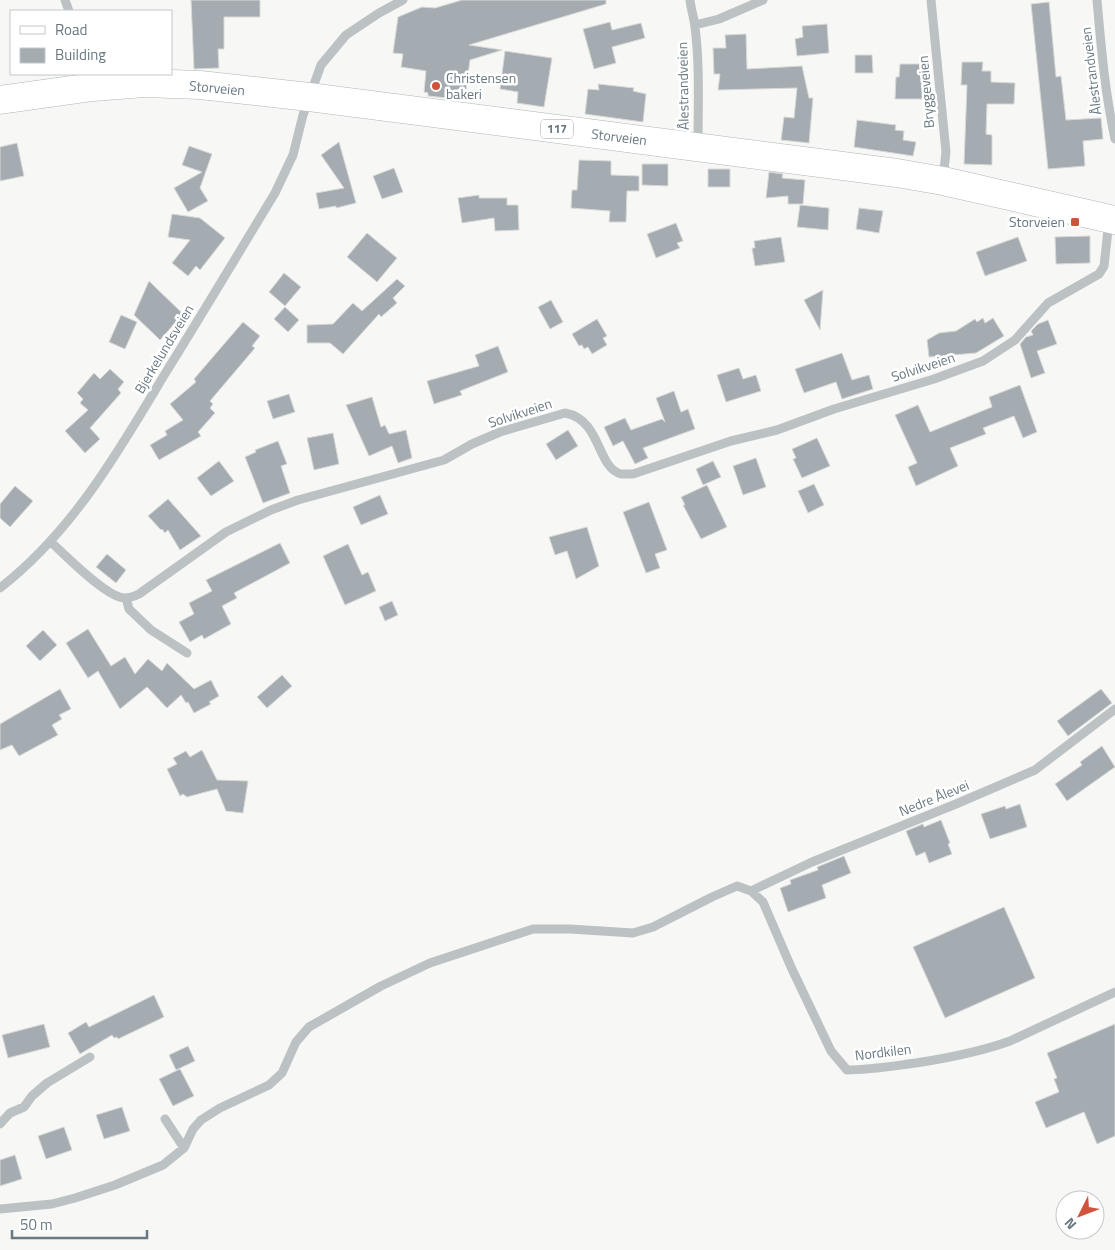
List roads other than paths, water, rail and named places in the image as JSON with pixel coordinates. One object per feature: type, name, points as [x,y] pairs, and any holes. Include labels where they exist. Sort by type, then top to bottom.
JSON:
[{"type":"main road","name":"Storveien","points":[[0,100],[92,84],[200,85],[309,97],[840,165],[942,181],[1112,219]]},
{"type":"street","name":"Bjerkelundsveien","points":[[0,588],[16,576],[51,542],[76,512],[120,448],[275,193],[293,155],[309,97],[321,65],[346,36],[379,13],[403,0]]},
{"type":"street","name":"Ålestrandveien","points":[[690,0],[695,25],[699,91],[698,147]]},
{"type":"street","name":"Ålestrandveien","points":[[695,25],[719,19],[763,0]]},
{"type":"street","name":"Bryggeveien","points":[[931,0],[946,152],[942,181]]},
{"type":"street","name":"Ålestrandveien","points":[[1097,0],[1101,53],[1110,119],[1115,139]]},
{"type":"street","name":"Solvikveien","points":[[126,598],[139,594],[226,532],[271,510],[298,500],[444,460],[472,444],[500,432],[565,413],[575,415],[592,431],[612,468],[620,474],[633,474],[731,442],[777,430],[834,409],[934,379],[983,361],[1015,340],[1048,303],[1099,274],[1104,266],[1112,219]]},
{"type":"street","points":[[51,542],[97,584],[116,596],[126,598],[129,609],[151,630],[187,653]]},
{"type":"street","name":"Nedre Ålevei","points":[[751,891],[812,862],[1035,770],[1115,709]]},
{"type":"street","points":[[0,1209],[52,1204],[91,1193],[162,1165],[184,1148],[201,1120],[220,1108],[269,1085],[282,1073],[296,1042],[309,1027],[381,986],[430,963],[532,929],[570,929],[633,933],[653,927],[737,886],[751,891]]},
{"type":"street","name":"Nordkilen","points":[[751,891],[763,902],[791,967],[831,1051],[847,1070],[869,1070],[942,1059],[993,1048],[1115,992]]},
{"type":"street","points":[[0,1124],[10,1113],[24,1107],[32,1096],[47,1083],[90,1057]]},
{"type":"street","points":[[165,1119],[184,1148]]},
{"type":"place","name":"Christensen bakeri","points":[[436,86]]},
{"type":"place","name":"Storveien","points":[[1075,222]]}]
